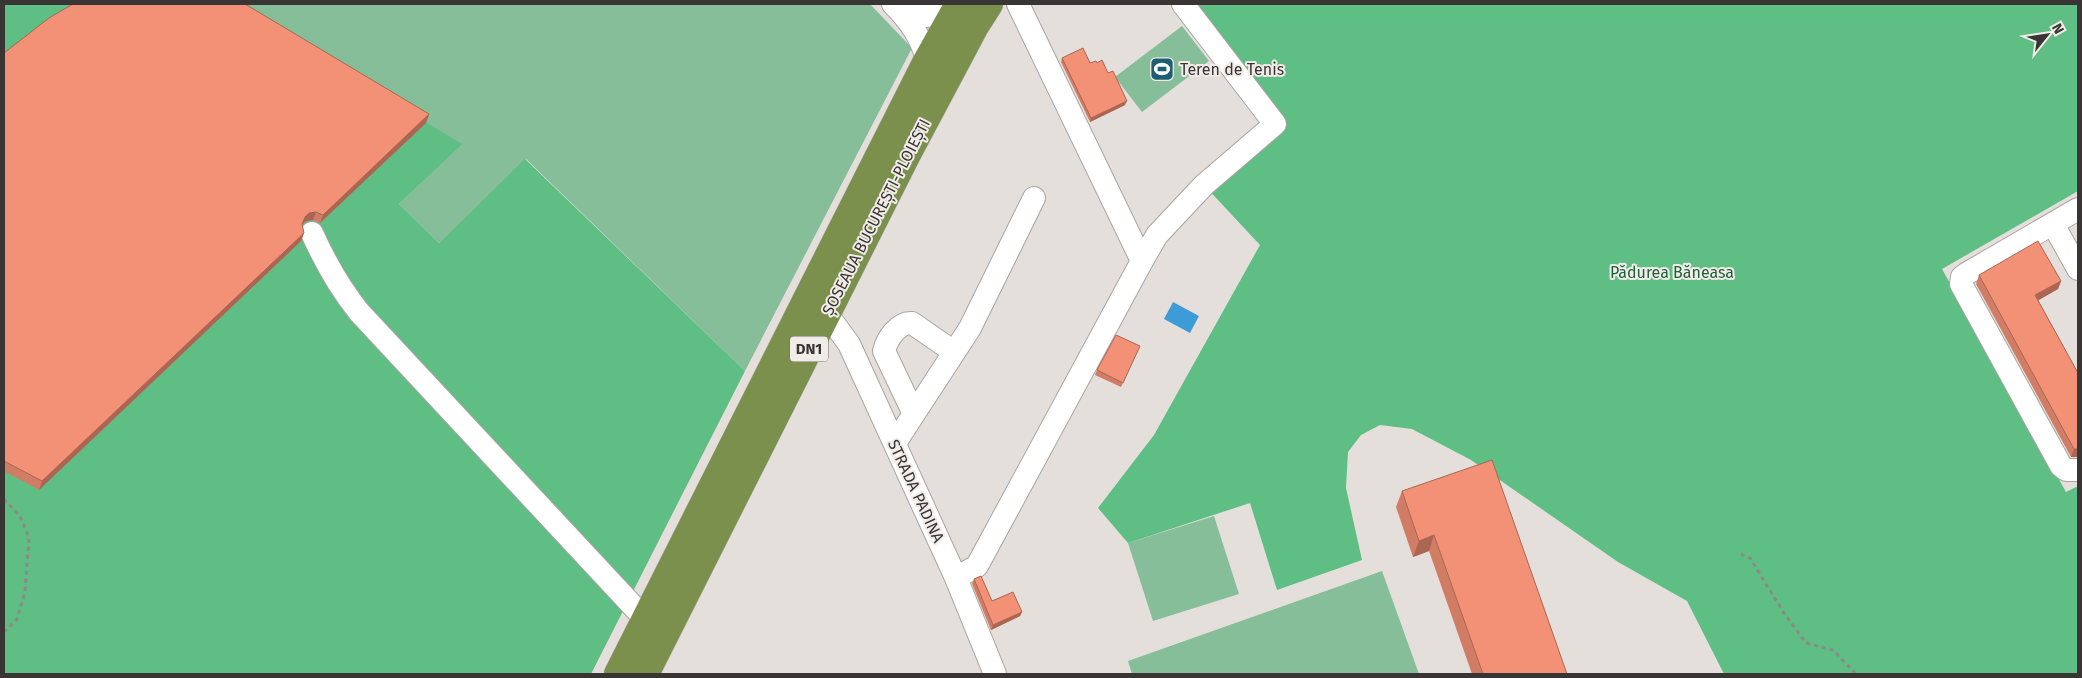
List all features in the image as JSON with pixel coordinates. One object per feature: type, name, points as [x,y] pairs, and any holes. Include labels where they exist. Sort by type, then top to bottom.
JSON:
[{"type":"highway","name":"ȘOSEAUA BUCUREȘTI-PLOIEȘTI","points":[[618,674],[927,61],[959,4]]},
{"type":"highway","name":"ȘOSEAUA BUCUREȘTI-PLOIEȘTI","points":[[645,674],[906,156],[975,26],[989,4]]},
{"type":"street","points":[[901,7],[912,16],[928,16],[939,14],[959,4]]},
{"type":"street","points":[[1018,4],[1142,261]]},
{"type":"street","points":[[956,578],[977,566],[1157,234],[1204,186],[1275,124],[1183,4]]},
{"type":"street","points":[[901,7],[922,42],[927,61]]},
{"type":"street","points":[[894,444],[970,328],[1034,198]]},
{"type":"street","points":[[2078,209],[1966,274],[1961,280],[1961,284],[2061,466],[2066,470],[2078,470]]},
{"type":"street","points":[[2053,224],[2078,269]]},
{"type":"street","points":[[312,233],[328,269],[359,312],[646,620]]},
{"type":"street","name":"STRADA PADINA","points":[[827,314],[849,344],[956,578],[995,674]]},
{"type":"street","points":[[914,414],[884,351],[886,341],[902,324],[912,322],[954,352]]},
{"type":"path","points":[[4,499],[20,516],[29,538],[25,592],[17,618],[4,632]]},
{"type":"path","points":[[1741,554],[1750,558],[1784,613],[1806,643],[1833,650],[1856,674]]},
{"type":"green space","points":[[4,4],[228,4],[462,144],[399,204],[439,243],[525,159],[745,371],[591,674],[4,674]]},
{"type":"green space","points":[[228,4],[870,4],[912,48],[745,371],[526,159],[439,243],[399,204],[461,144]]},
{"type":"green space","name":"Pădurea Băneasa","points":[[1183,4],[2078,4],[2078,191],[1942,269],[2066,492],[2078,486],[2078,674],[1724,674],[1687,601],[1618,562],[1471,460],[1412,429],[1380,425],[1361,435],[1348,452],[1346,488],[1362,560],[1277,590],[1250,503],[1128,543],[1098,508],[1154,435],[1260,245],[1204,185],[1275,123]]},
{"type":"green space","name":"Teren de Tenis","points":[[1182,26],[1209,61],[1142,112],[1115,77]]},
{"type":"green space","points":[[1214,516],[1239,594],[1153,621],[1128,543]]},
{"type":"green space","points":[[1382,571],[1419,674],[1132,674],[1128,661]]},
{"type":"water","points":[[1173,302],[1199,316],[1190,333],[1164,319]]},
{"type":"building","points":[[73,4],[245,4],[429,114],[323,215],[316,212],[309,213],[302,224],[304,233],[42,481],[4,461],[4,53],[49,18]]},
{"type":"building","points":[[1083,48],[1090,63],[1096,61],[1097,63],[1102,60],[1108,73],[1113,71],[1127,101],[1091,118],[1062,58]]},
{"type":"building","points":[[2038,241],[2061,281],[2035,295],[2078,373],[2078,449],[2074,449],[1979,275]]},
{"type":"building","points":[[1116,335],[1140,346],[1123,383],[1097,370]]},
{"type":"building","points":[[1492,460],[1567,674],[1483,674],[1434,535],[1419,541],[1402,491]]},
{"type":"building","points":[[981,576],[992,601],[1013,592],[1022,612],[993,625],[974,579]]},
{"type":"place","name":"Teren de Tenis","points":[[1162,69]]}]
